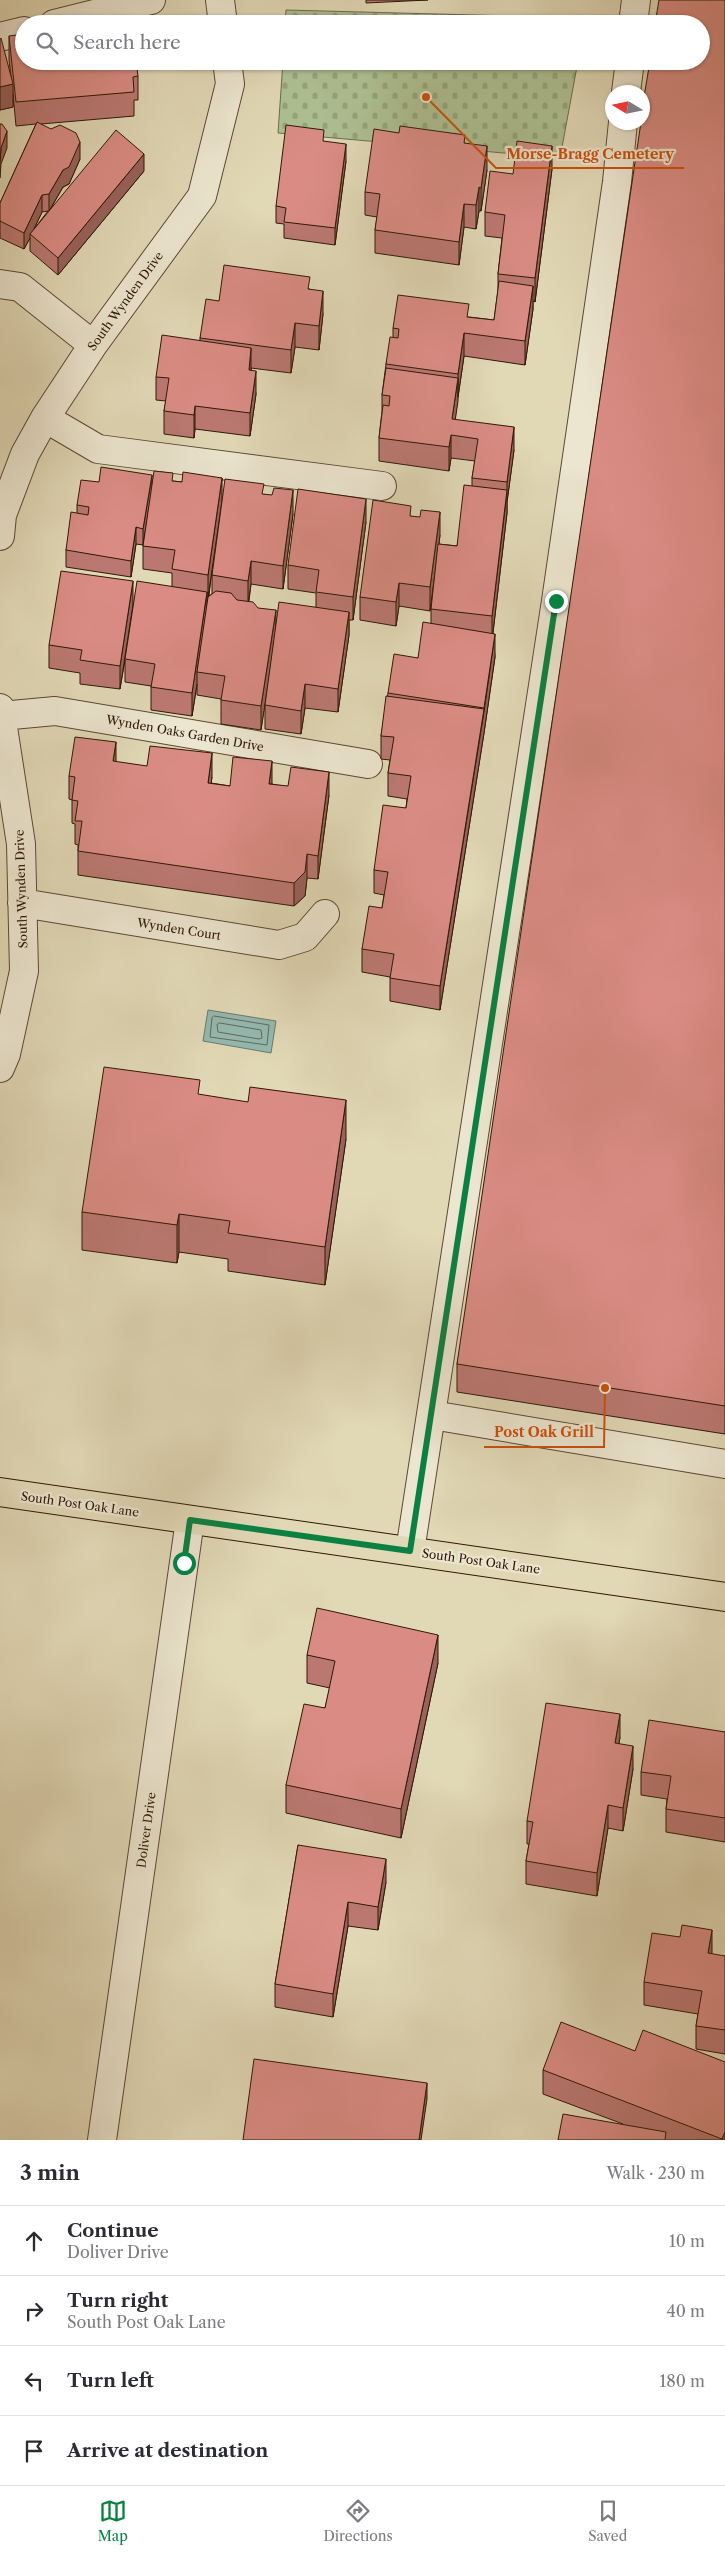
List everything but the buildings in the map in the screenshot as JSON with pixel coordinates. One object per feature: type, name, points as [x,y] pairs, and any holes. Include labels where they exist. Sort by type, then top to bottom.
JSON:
[{"type":"main road","name":"South Post Oak Lane","points":[[0,1492],[725,1597]]},
{"type":"street","points":[[90,15],[151,0]]},
{"type":"street","points":[[220,0],[222,15]]},
{"type":"street","points":[[634,15],[636,0]]},
{"type":"street","points":[[0,37],[15,33]]},
{"type":"street","name":"South Wynden Drive","points":[[1,522],[25,454],[45,418],[93,345],[202,196],[230,84],[228,70]]},
{"type":"street","points":[[627,85],[629,70]]},
{"type":"street","points":[[410,1551],[556,601],[617,182],[622,130]]},
{"type":"street","points":[[0,284],[20,287],[93,345]]},
{"type":"street","points":[[45,418],[98,449],[382,486]]},
{"type":"street","name":"Wynden Oaks Garden Drive","points":[[1,712],[55,711],[368,764]]},
{"type":"street","name":"South Wynden Drive","points":[[0,1068],[6,1054],[24,971],[22,844],[1,712]]},
{"type":"street","name":"Wynden Court","points":[[22,903],[279,945],[305,937],[326,914]]},
{"type":"street","points":[[432,1414],[725,1464]]},
{"type":"street","name":"Doliver Drive","points":[[102,2140],[190,1520]]},
{"type":"green space","points":[[286,10],[474,15],[286,15]]},
{"type":"green space","points":[[282,70],[576,70],[560,158],[278,133]]},
{"type":"water","points":[[208,1010],[276,1021],[271,1053],[203,1041]]},
{"type":"place","name":"Morse-Bragg Cemetery","points":[[426,97]]},
{"type":"place","name":"Post Oak Grill","points":[[605,1388]]},
{"type":"route","points":[[184,1563],[190,1520],[410,1551],[556,601]]}]
